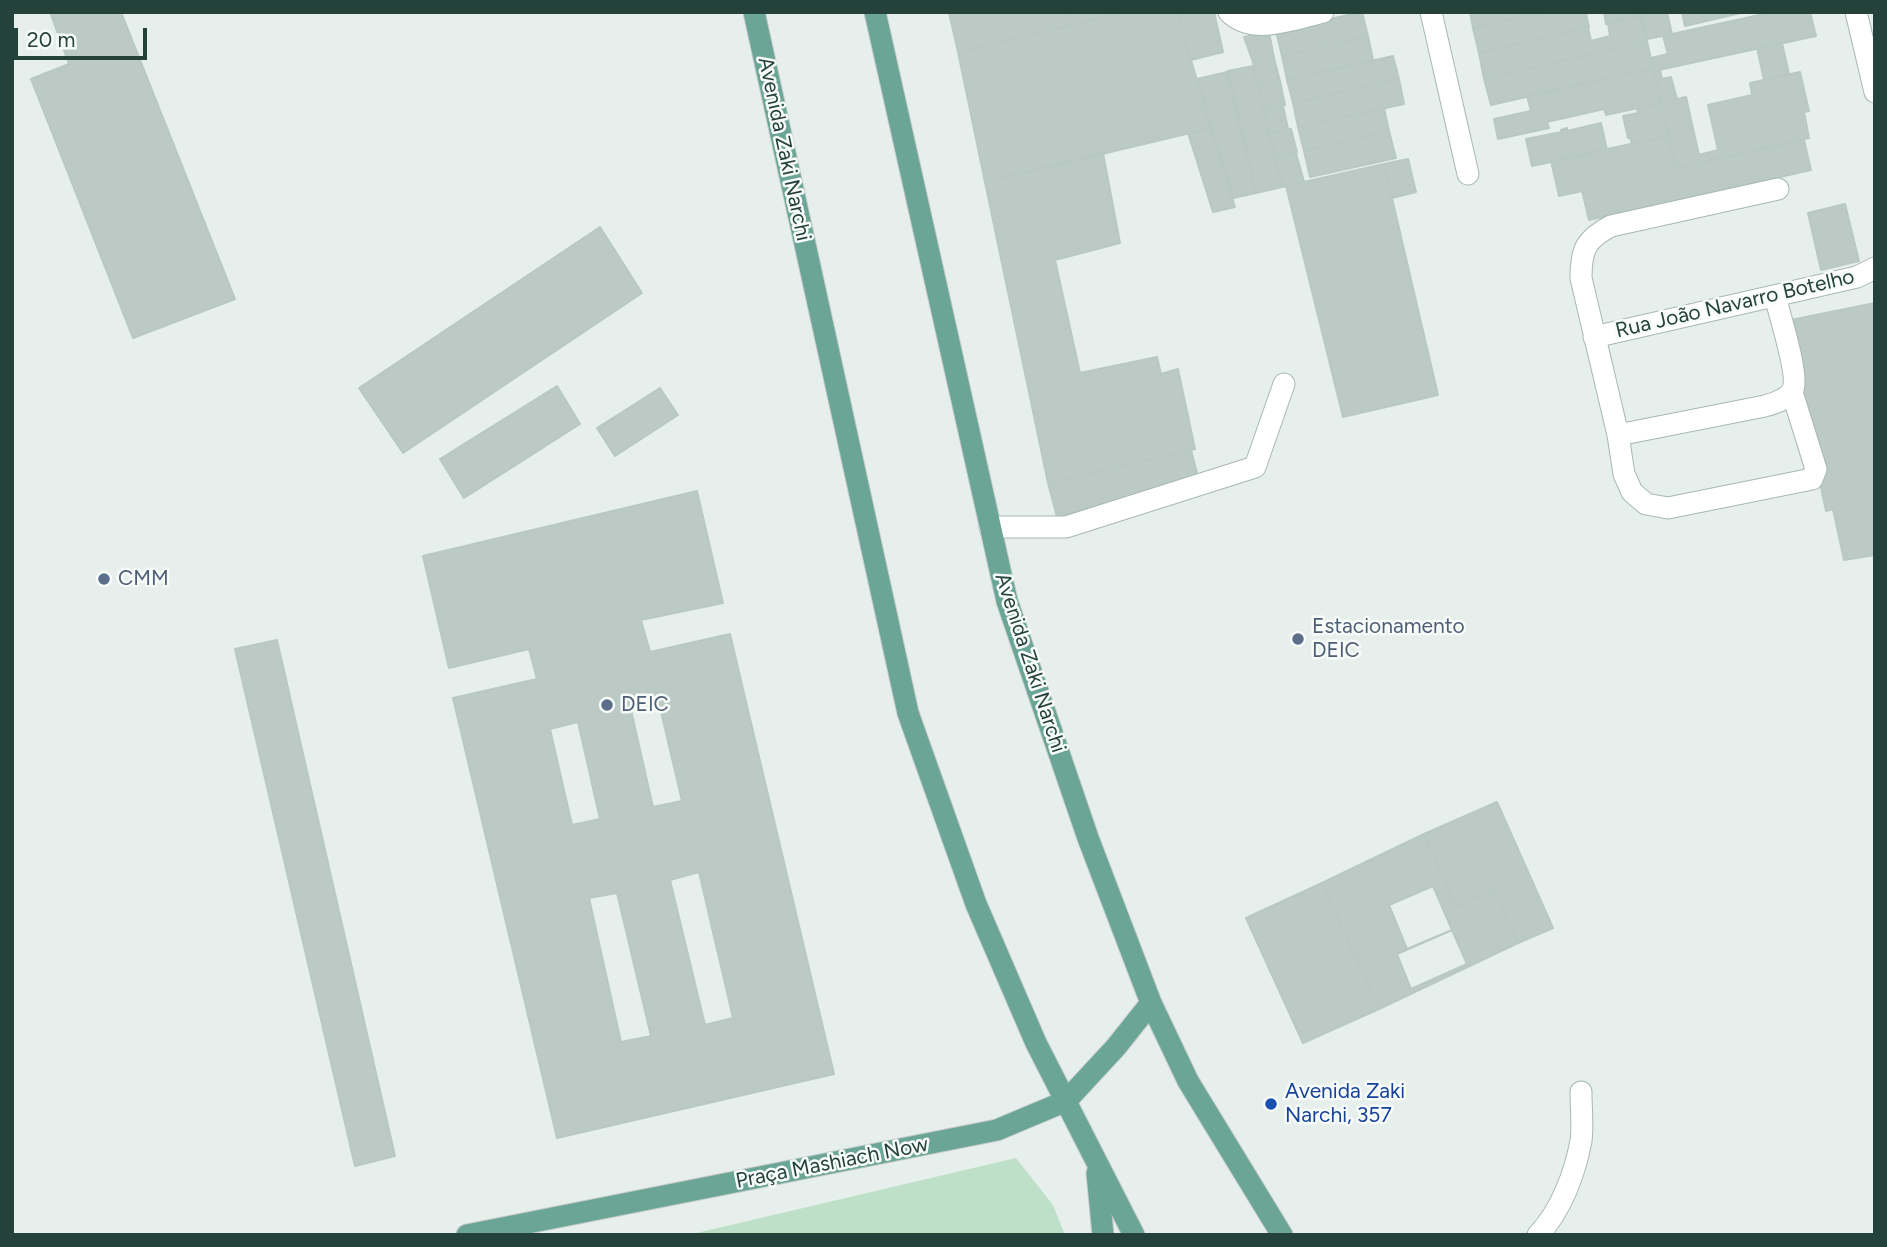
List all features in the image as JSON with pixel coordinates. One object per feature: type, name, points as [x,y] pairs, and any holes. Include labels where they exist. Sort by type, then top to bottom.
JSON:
[{"type":"main road","name":"Avenida Zaki Narchi","points":[[754,12],[908,713],[976,904],[1036,1043],[1134,1235]]},
{"type":"main road","name":"Avenida Zaki Narchi","points":[[875,12],[1007,601],[1032,678],[1088,838],[1152,1003],[1188,1081],[1282,1235]]},
{"type":"main road","name":"Praça Mashiach Now","points":[[467,1235],[997,1130],[1066,1101],[1152,1003]]},
{"type":"main road","points":[[1095,1160],[1103,1235]]},
{"type":"street","points":[[1229,12],[1237,20],[1254,24],[1273,23],[1323,12]]},
{"type":"street","points":[[1431,12],[1468,174]]},
{"type":"street","points":[[1856,12],[1875,93]]},
{"type":"street","points":[[1775,296],[1793,370],[1792,392],[1816,469],[1812,479],[1668,508],[1646,504],[1632,492],[1624,474],[1618,435],[1581,278],[1581,260],[1586,245],[1597,234],[1612,226],[1778,189]]},
{"type":"street","name":"Rua João Navarro Botelho","points":[[1594,337],[1857,277],[1875,268]]},
{"type":"street","points":[[990,527],[1066,527],[1255,467],[1284,384]]},
{"type":"street","points":[[1618,435],[1765,406],[1792,392]]},
{"type":"street","points":[[1538,1235],[1548,1225],[1569,1183],[1581,1140],[1581,1092]]},
{"type":"green space","points":[[1016,1158],[1053,1205],[1065,1235],[688,1235]]},
{"type":"building","points":[[50,12],[121,12],[235,299],[133,338],[31,79],[69,64]]},
{"type":"building","points":[[949,12],[1065,12],[1068,26],[958,52]]},
{"type":"building","points":[[1065,12],[1126,12],[1068,26]]},
{"type":"building","points":[[1126,12],[1177,12],[1211,128],[985,182],[958,52]]},
{"type":"building","points":[[1177,12],[1214,12],[1223,52],[1191,60]]},
{"type":"building","points":[[1362,12],[1368,36],[1282,56],[1276,31]]},
{"type":"building","points":[[1470,12],[1544,12],[1473,28]]},
{"type":"building","points":[[1544,12],[1592,12],[1586,14],[1589,27],[1479,53],[1473,28]]},
{"type":"building","points":[[1604,12],[1641,12],[1641,16],[1606,24]]},
{"type":"building","points":[[1641,12],[1667,12],[1672,34],[1647,39]]},
{"type":"building","points":[[1682,12],[1745,12],[1685,26]]},
{"type":"building","points":[[1773,12],[1810,12],[1816,36],[1654,71],[1651,58],[1668,54],[1663,36]]},
{"type":"building","points":[[1641,16],[1647,41],[1484,79],[1479,53],[1588,27],[1591,41],[1610,36],[1608,23]]},
{"type":"building","points":[[1269,32],[1274,58],[1253,62],[1244,37]]},
{"type":"building","points":[[1368,36],[1373,60],[1287,80],[1282,56]]},
{"type":"building","points":[[1647,41],[1653,68],[1491,105],[1484,79]]},
{"type":"building","points":[[1782,43],[1789,74],[1764,80],[1757,48]]},
{"type":"building","points":[[1393,56],[1399,79],[1293,103],[1287,80]]},
{"type":"building","points":[[1274,58],[1280,81],[1258,87],[1253,62]]},
{"type":"building","points":[[1253,66],[1282,187],[1256,193],[1228,71]]},
{"type":"building","points":[[1653,68],[1661,103],[1606,115],[1604,109],[1547,122],[1549,128],[1498,139],[1494,119],[1531,111],[1527,96]]},
{"type":"building","points":[[1660,69],[1662,79],[1671,77],[1677,99],[1661,103],[1654,71]]},
{"type":"building","points":[[1227,72],[1256,193],[1233,198],[1197,79]]},
{"type":"building","points":[[1800,72],[1809,111],[1804,112],[1809,138],[1676,168],[1661,103],[1686,97],[1699,155],[1718,150],[1708,105],[1752,95],[1750,83]]},
{"type":"building","points":[[1399,79],[1404,104],[1298,127],[1293,103]]},
{"type":"building","points":[[1280,81],[1285,105],[1264,110],[1258,87]]},
{"type":"building","points":[[1661,103],[1668,136],[1632,144],[1623,116],[1638,113],[1637,108]]},
{"type":"building","points":[[1283,106],[1288,129],[1269,134],[1264,110]]},
{"type":"building","points":[[1384,108],[1389,131],[1304,151],[1298,127]]},
{"type":"building","points":[[1601,123],[1607,150],[1532,166],[1526,139],[1562,132],[1561,130],[1567,128],[1567,131]]},
{"type":"building","points":[[1211,128],[1235,207],[1213,212],[1188,133]]},
{"type":"building","points":[[1291,129],[1297,152],[1275,157],[1269,134]]},
{"type":"building","points":[[1389,131],[1396,158],[1310,177],[1304,151]]},
{"type":"building","points":[[1668,136],[1676,168],[1804,140],[1811,170],[1589,220],[1582,191],[1559,196],[1551,161]]},
{"type":"building","points":[[1103,153],[1120,243],[1055,260],[1080,373],[1157,357],[1161,374],[1178,369],[1195,449],[1048,483],[985,182]]},
{"type":"building","points":[[1296,153],[1304,182],[1282,187],[1275,157]]},
{"type":"building","points":[[1408,159],[1416,192],[1392,198],[1384,164]]},
{"type":"building","points":[[1384,164],[1438,395],[1343,417],[1286,186]]},
{"type":"building","points":[[1845,204],[1859,261],[1821,270],[1808,213]]},
{"type":"building","points":[[600,227],[642,293],[403,453],[359,388]]},
{"type":"building","points":[[1875,303],[1875,555],[1844,560],[1833,509],[1826,511],[1786,321]]},
{"type":"building","points":[[557,386],[580,424],[464,498],[440,459]]},
{"type":"building","points":[[660,388],[678,415],[615,456],[597,428]]},
{"type":"building","points":[[1191,450],[1198,477],[1057,517],[1048,483]]},
{"type":"building","points":[[697,491],[723,603],[641,620],[650,652],[730,634],[834,1074],[557,1138],[453,698],[537,679],[529,649],[449,668],[423,556]],"holes":[[[659,703],[682,801],[653,807],[631,710]],[[578,722],[600,819],[572,825],[550,729]],[[699,872],[733,1018],[705,1025],[670,880]],[[617,893],[651,1036],[621,1042],[589,898]]]},
{"type":"building","points":[[277,640],[395,1156],[355,1166],[235,649]]},
{"type":"building","points":[[1497,802],[1553,928],[1518,943],[1494,889],[1456,907],[1424,834]]},
{"type":"building","points":[[1424,834],[1456,907],[1494,889],[1518,943],[1379,1009],[1322,883]]},
{"type":"building","points":[[1322,883],[1379,1009],[1303,1043],[1246,918]]},
{"type":"building","points":[[1433,886],[1452,930],[1407,949],[1389,905]]},
{"type":"building","points":[[1452,930],[1467,964],[1411,989],[1397,954]]},
{"type":"place","name":"CMM","points":[[104,579]]},
{"type":"place","name":"Estacionamento DEIC","points":[[1298,639]]},
{"type":"place","name":"DEIC","points":[[607,705]]},
{"type":"place","name":"Avenida Zaki Narchi, 357","points":[[1271,1104]]}]
